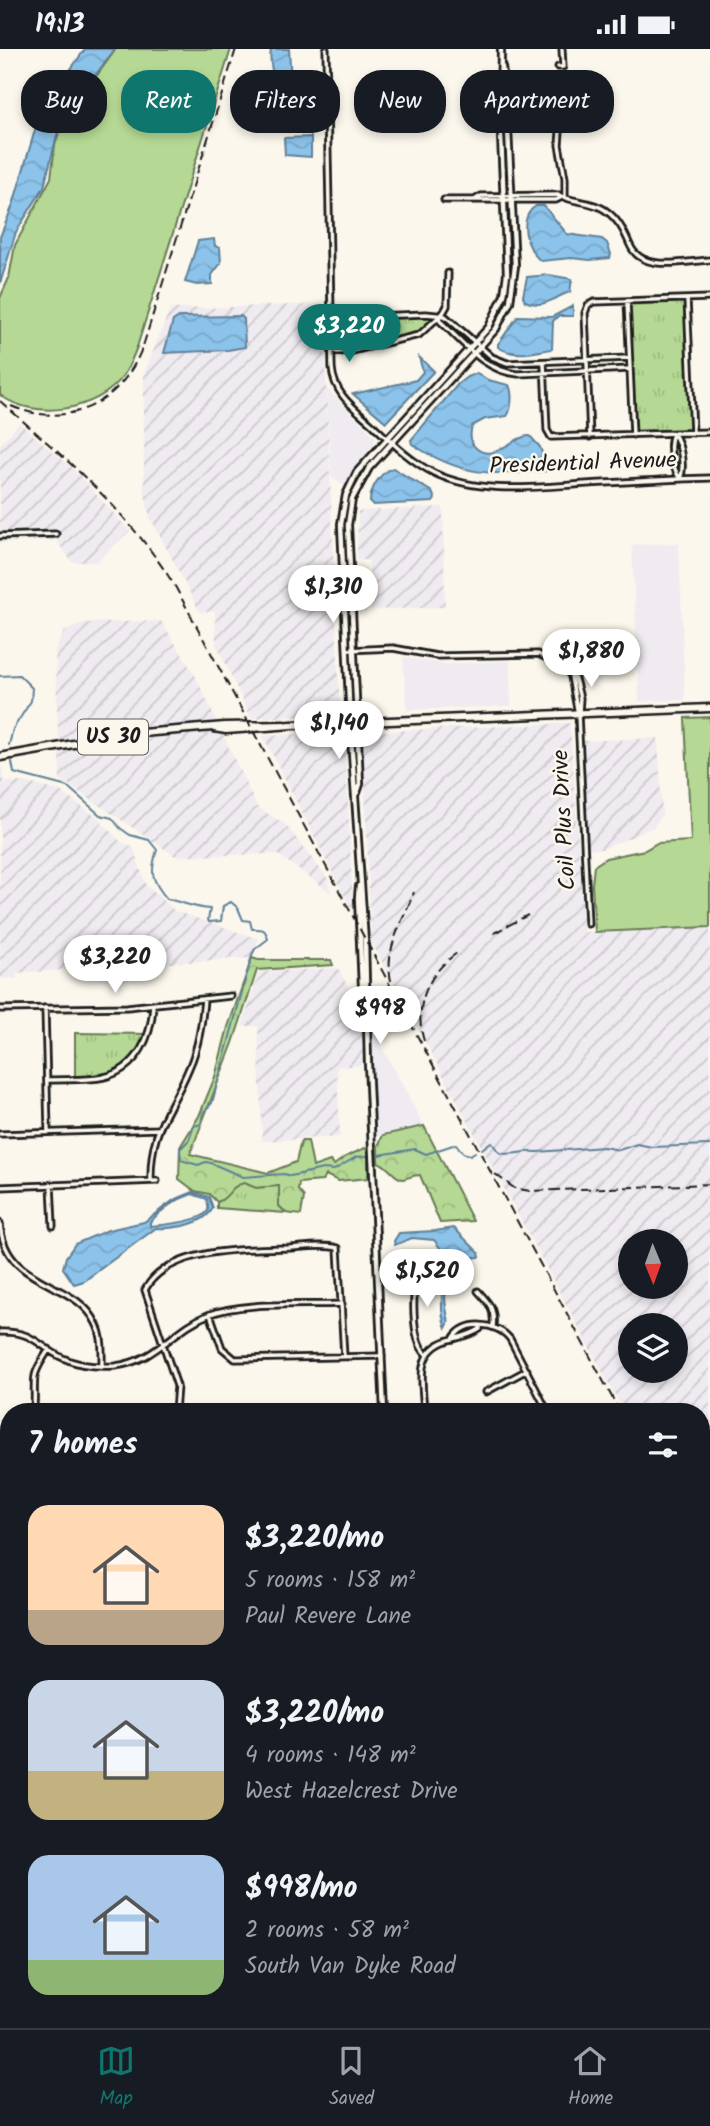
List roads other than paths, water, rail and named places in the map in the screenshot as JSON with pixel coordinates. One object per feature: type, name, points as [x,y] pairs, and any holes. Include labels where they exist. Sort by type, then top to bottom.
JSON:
[{"type":"main road","name":"US 30","points":[[0,757],[130,734],[225,726],[286,726],[710,708]]},
{"type":"street","name":"Presidential Avenue","points":[[326,49],[333,377],[341,395],[404,454],[435,473],[453,480],[489,487],[710,478]]},
{"type":"street","points":[[385,1403],[366,1013],[365,942],[356,794],[353,785],[354,649],[349,556],[350,509],[364,474],[474,353],[504,295],[507,274],[500,113],[501,49]]},
{"type":"street","points":[[558,67],[563,67],[562,49]]},
{"type":"street","points":[[354,723],[341,545],[344,503],[357,472],[469,348],[477,344],[503,317],[513,291],[515,266],[512,198],[505,74],[501,64]]},
{"type":"street","points":[[560,133],[559,145],[565,178],[563,197]]},
{"type":"street","points":[[444,200],[504,197],[556,200],[563,197],[595,204],[608,212],[624,231],[633,252],[646,262],[710,260]]},
{"type":"street","points":[[332,349],[344,352],[414,338],[439,316],[449,300],[448,273]]},
{"type":"street","points":[[687,299],[693,433]]},
{"type":"street","points":[[590,437],[584,313],[587,305],[594,302],[710,299]]},
{"type":"street","points":[[627,301],[633,435]]},
{"type":"street","points":[[369,346],[370,322],[375,316],[426,314],[445,316],[499,361],[517,364],[629,358]]},
{"type":"street","points":[[439,316],[440,321],[474,353],[492,368],[503,373],[629,369]]},
{"type":"street","points":[[544,363],[549,435],[558,438],[710,432]]},
{"type":"street","points":[[674,433],[682,462],[683,472],[680,479]]},
{"type":"street","points":[[674,433],[670,440],[671,448],[676,473],[680,479]]},
{"type":"street","points":[[0,536],[57,534]]},
{"type":"street","name":"Coil Plus Drive","points":[[347,650],[393,648],[449,656],[533,653],[556,663],[570,677],[578,714],[589,924]]},
{"type":"street","points":[[0,1009],[127,1007],[231,996]]},
{"type":"street","points":[[0,1187],[154,1181],[152,1147],[158,1129],[191,1065],[199,1036],[204,999]]},
{"type":"street","points":[[48,1080],[103,1077],[123,1069],[140,1052],[146,1041],[153,1004]]},
{"type":"street","points":[[45,1007],[48,1132]]},
{"type":"street","points":[[0,1134],[158,1129]]},
{"type":"street","points":[[51,1184],[53,1226]]},
{"type":"street","points":[[0,1223],[1,1239],[29,1275],[77,1302],[96,1321],[102,1341],[102,1366]]},
{"type":"street","points":[[176,1403],[177,1386],[145,1290],[147,1285],[167,1269],[188,1258],[229,1250],[335,1246],[340,1251],[345,1357]]},
{"type":"street","points":[[418,1270],[414,1285],[416,1336],[426,1354]]},
{"type":"street","points":[[478,1291],[491,1305],[493,1326]]},
{"type":"street","points":[[0,1332],[25,1335],[38,1340],[61,1358],[75,1363],[102,1366],[129,1363],[163,1347],[187,1326],[210,1314],[241,1308],[342,1304]]},
{"type":"street","points":[[210,1314],[222,1348],[235,1359],[382,1356]]},
{"type":"street","points":[[453,1339],[454,1335],[464,1329],[478,1325],[493,1326],[507,1335],[544,1403]]},
{"type":"street","points":[[424,1403],[423,1365],[426,1354],[434,1347],[453,1339],[464,1338],[480,1327]]},
{"type":"street","points":[[35,1403],[35,1377],[49,1349]]},
{"type":"street","points":[[486,1392],[527,1370]]},
{"type":"street","points":[[123,2028],[159,2028]]},
{"type":"water","points":[[85,49],[115,49],[99,70],[70,70]]},
{"type":"water","points":[[271,49],[289,49],[290,70],[272,70]]},
{"type":"water","points":[[34,133],[58,133],[44,187],[16,232],[0,284],[0,237],[13,205]]},
{"type":"water","points":[[311,137],[311,157],[285,155],[284,138]]},
{"type":"water","points":[[536,206],[544,206],[567,234],[602,239],[607,243],[610,258],[541,261],[531,249],[525,225],[530,211]]},
{"type":"water","points":[[214,239],[215,246],[220,248],[221,263],[212,275],[212,284],[197,285],[185,282],[198,241]]},
{"type":"water","points":[[549,275],[572,279],[570,292],[538,304],[525,301],[523,296],[527,277]]},
{"type":"water","points":[[573,306],[573,316],[559,316],[553,321],[552,349],[517,353],[498,347],[518,316],[552,317]]},
{"type":"water","points":[[241,316],[244,319],[245,347],[164,353],[173,321],[179,317]]},
{"type":"water","points":[[419,357],[434,371],[386,422],[353,394],[416,380],[423,372]]},
{"type":"water","points":[[477,373],[488,380],[509,385],[511,401],[507,416],[485,419],[472,426],[471,438],[474,446],[490,453],[530,436],[540,447],[548,471],[477,471],[446,463],[412,444],[411,440],[458,384]]},
{"type":"water","points":[[393,468],[432,492],[435,499],[433,502],[373,505],[370,497],[374,487],[384,473]]},
{"type":"water","points":[[193,1192],[209,1197],[213,1208],[196,1222],[180,1227],[156,1228],[84,1281],[74,1284],[63,1268],[66,1257],[75,1244],[108,1230],[144,1222],[174,1200]],"holes":[[[192,1194],[207,1199],[208,1210],[199,1217],[150,1226],[150,1222],[159,1213],[181,1199]]]},
{"type":"water","points":[[454,1228],[480,1257],[463,1261],[448,1281],[445,1298],[448,1321],[446,1328],[442,1313],[442,1295],[450,1261],[434,1240],[412,1238],[395,1245],[394,1241],[399,1233]]},
{"type":"waterway","points":[[0,676],[19,675],[32,688],[31,701],[13,729],[9,745]]},
{"type":"waterway","points":[[12,762],[14,773],[68,787],[100,815],[112,818],[130,835],[149,840],[157,850],[153,876],[167,899],[210,909],[209,922],[221,921],[223,906],[231,902],[238,908],[243,920],[250,921],[252,929],[263,930],[267,935],[268,939],[255,949],[252,955],[212,1103],[203,1113],[201,1124],[194,1126],[189,1140],[180,1149],[181,1160],[198,1165],[211,1163],[243,1177],[284,1174],[291,1176],[323,1169],[334,1170],[356,1157],[367,1156]]},
{"type":"waterway","points":[[482,1149],[491,1142],[499,1152],[506,1154],[604,1147],[619,1150],[637,1144],[652,1147],[710,1145]]},
{"type":"waterway","points":[[379,1155],[415,1149],[426,1154],[456,1144],[463,1153],[470,1155],[475,1152]]},
{"type":"railway","points":[[11,406],[33,413],[54,415],[92,406],[109,395],[135,363],[144,343],[236,49]]},
{"type":"railway","points":[[0,401],[73,466],[117,510],[138,534],[176,588],[615,1403]]},
{"type":"railway","points":[[391,981],[392,946],[414,892]]},
{"type":"railway","points":[[494,933],[528,915]]},
{"type":"railway","points":[[424,1041],[420,1015],[426,991],[438,970],[457,953]]},
{"type":"railway","points":[[495,1174],[514,1188],[530,1191],[710,1184]]}]
